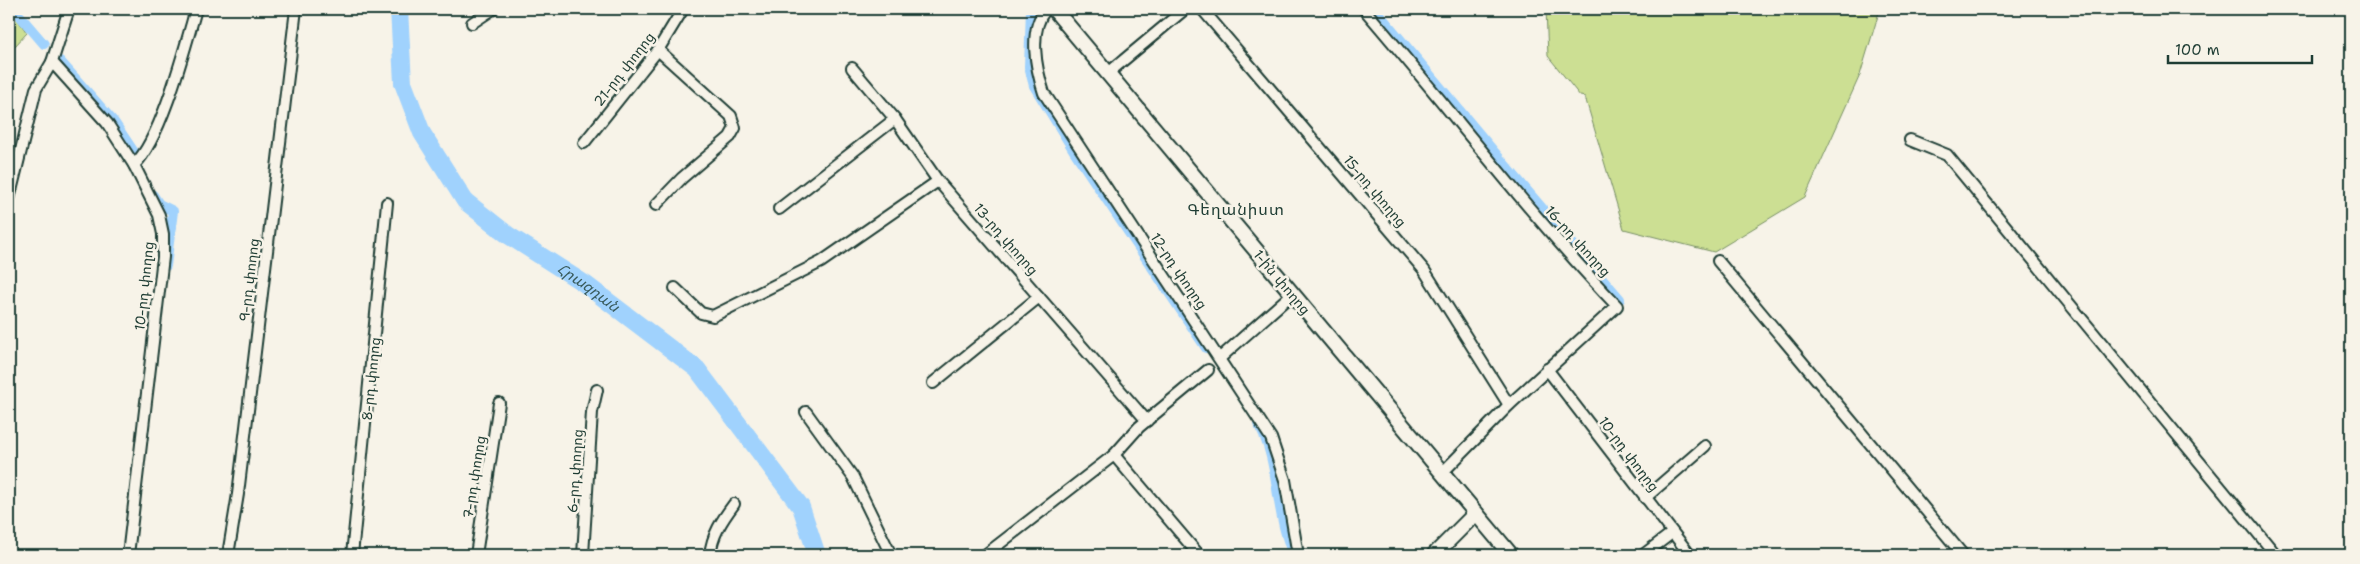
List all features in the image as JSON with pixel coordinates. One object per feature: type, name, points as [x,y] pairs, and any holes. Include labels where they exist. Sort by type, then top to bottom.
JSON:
[{"type":"main road","name":"1-ին փողոց","points":[[1054,9],[1511,555]]},
{"type":"main road","points":[[1434,555],[1476,513]]},
{"type":"street","points":[[9,199],[36,89],[52,62],[69,9]]},
{"type":"street","points":[[134,165],[144,156],[158,127],[196,9]]},
{"type":"street","name":"9-րդ փողոց","points":[[228,555],[238,494],[296,9]]},
{"type":"street","points":[[472,22],[493,9]]},
{"type":"street","name":"21-րդ փողոց","points":[[584,143],[658,50],[682,9]]},
{"type":"street","name":"12-րդ փողոց","points":[[1046,9],[1038,30],[1036,51],[1038,74],[1044,93],[1271,438],[1285,480],[1298,555]]},
{"type":"street","points":[[1107,74],[1184,9]]},
{"type":"street","name":"15-րդ փողոց","points":[[1202,9],[1424,270],[1510,405]]},
{"type":"street","name":"16-րդ փողոց","points":[[1364,9],[1528,206],[1585,272],[1618,306],[1547,369],[1443,472]]},
{"type":"street","points":[[656,205],[682,178],[730,137],[735,128],[731,116],[658,50]]},
{"type":"street","name":"10-րդ փողոց","points":[[52,62],[106,124],[134,165],[159,215],[162,234],[163,257],[128,555]]},
{"type":"street","name":"13-րդ փողոց","points":[[852,68],[895,119],[938,180],[1147,421]]},
{"type":"street","points":[[778,209],[895,119]]},
{"type":"street","points":[[1910,140],[1946,155],[2276,555]]},
{"type":"street","points":[[675,288],[701,313],[713,316],[821,262],[938,180]]},
{"type":"street","name":"8-րդ փողոց","points":[[352,555],[388,203]]},
{"type":"street","points":[[1718,261],[1963,555]]},
{"type":"street","points":[[1220,358],[1292,294]]},
{"type":"street","points":[[933,383],[1039,298]]},
{"type":"street","name":"10-րդ փողոց","points":[[1547,369],[1690,555]]},
{"type":"street","points":[[986,555],[1114,454],[1147,421],[1208,370]]},
{"type":"street","name":"6-րդ փողոց","points":[[582,555],[592,412],[597,390]]},
{"type":"street","name":"7-րդ փողոց","points":[[476,555],[499,403]]},
{"type":"street","points":[[806,412],[853,477],[891,555]]},
{"type":"street","points":[[1645,498],[1705,446]]},
{"type":"street","points":[[1114,454],[1199,555]]},
{"type":"street","points":[[710,555],[711,544],[719,525],[734,504]]},
{"type":"street","points":[[1643,555],[1672,533]]},
{"type":"green space","points":[[10,9],[27,33],[15,46],[9,43]]},
{"type":"green space","points":[[1546,9],[1880,9],[1860,75],[1805,197],[1714,252],[1624,229],[1585,97],[1580,96],[1548,56]]},
{"type":"waterway","points":[[14,9],[44,44]]},
{"type":"waterway","name":"Հրազդան","points":[[399,9],[403,83],[422,133],[465,201],[508,235],[585,284],[697,369],[801,507],[817,555]]},
{"type":"waterway","points":[[1031,9],[1029,67],[1034,86],[1074,151],[1206,348]]},
{"type":"waterway","points":[[1375,9],[1620,299]]},
{"type":"waterway","points":[[60,61],[114,122],[136,155]]},
{"type":"waterway","points":[[153,195],[159,204],[173,211],[166,266]]},
{"type":"waterway","points":[[1258,424],[1272,459],[1280,510],[1293,555]]},
{"type":"district","name":"Գեղանիստ","points":[[1236,209]]}]
